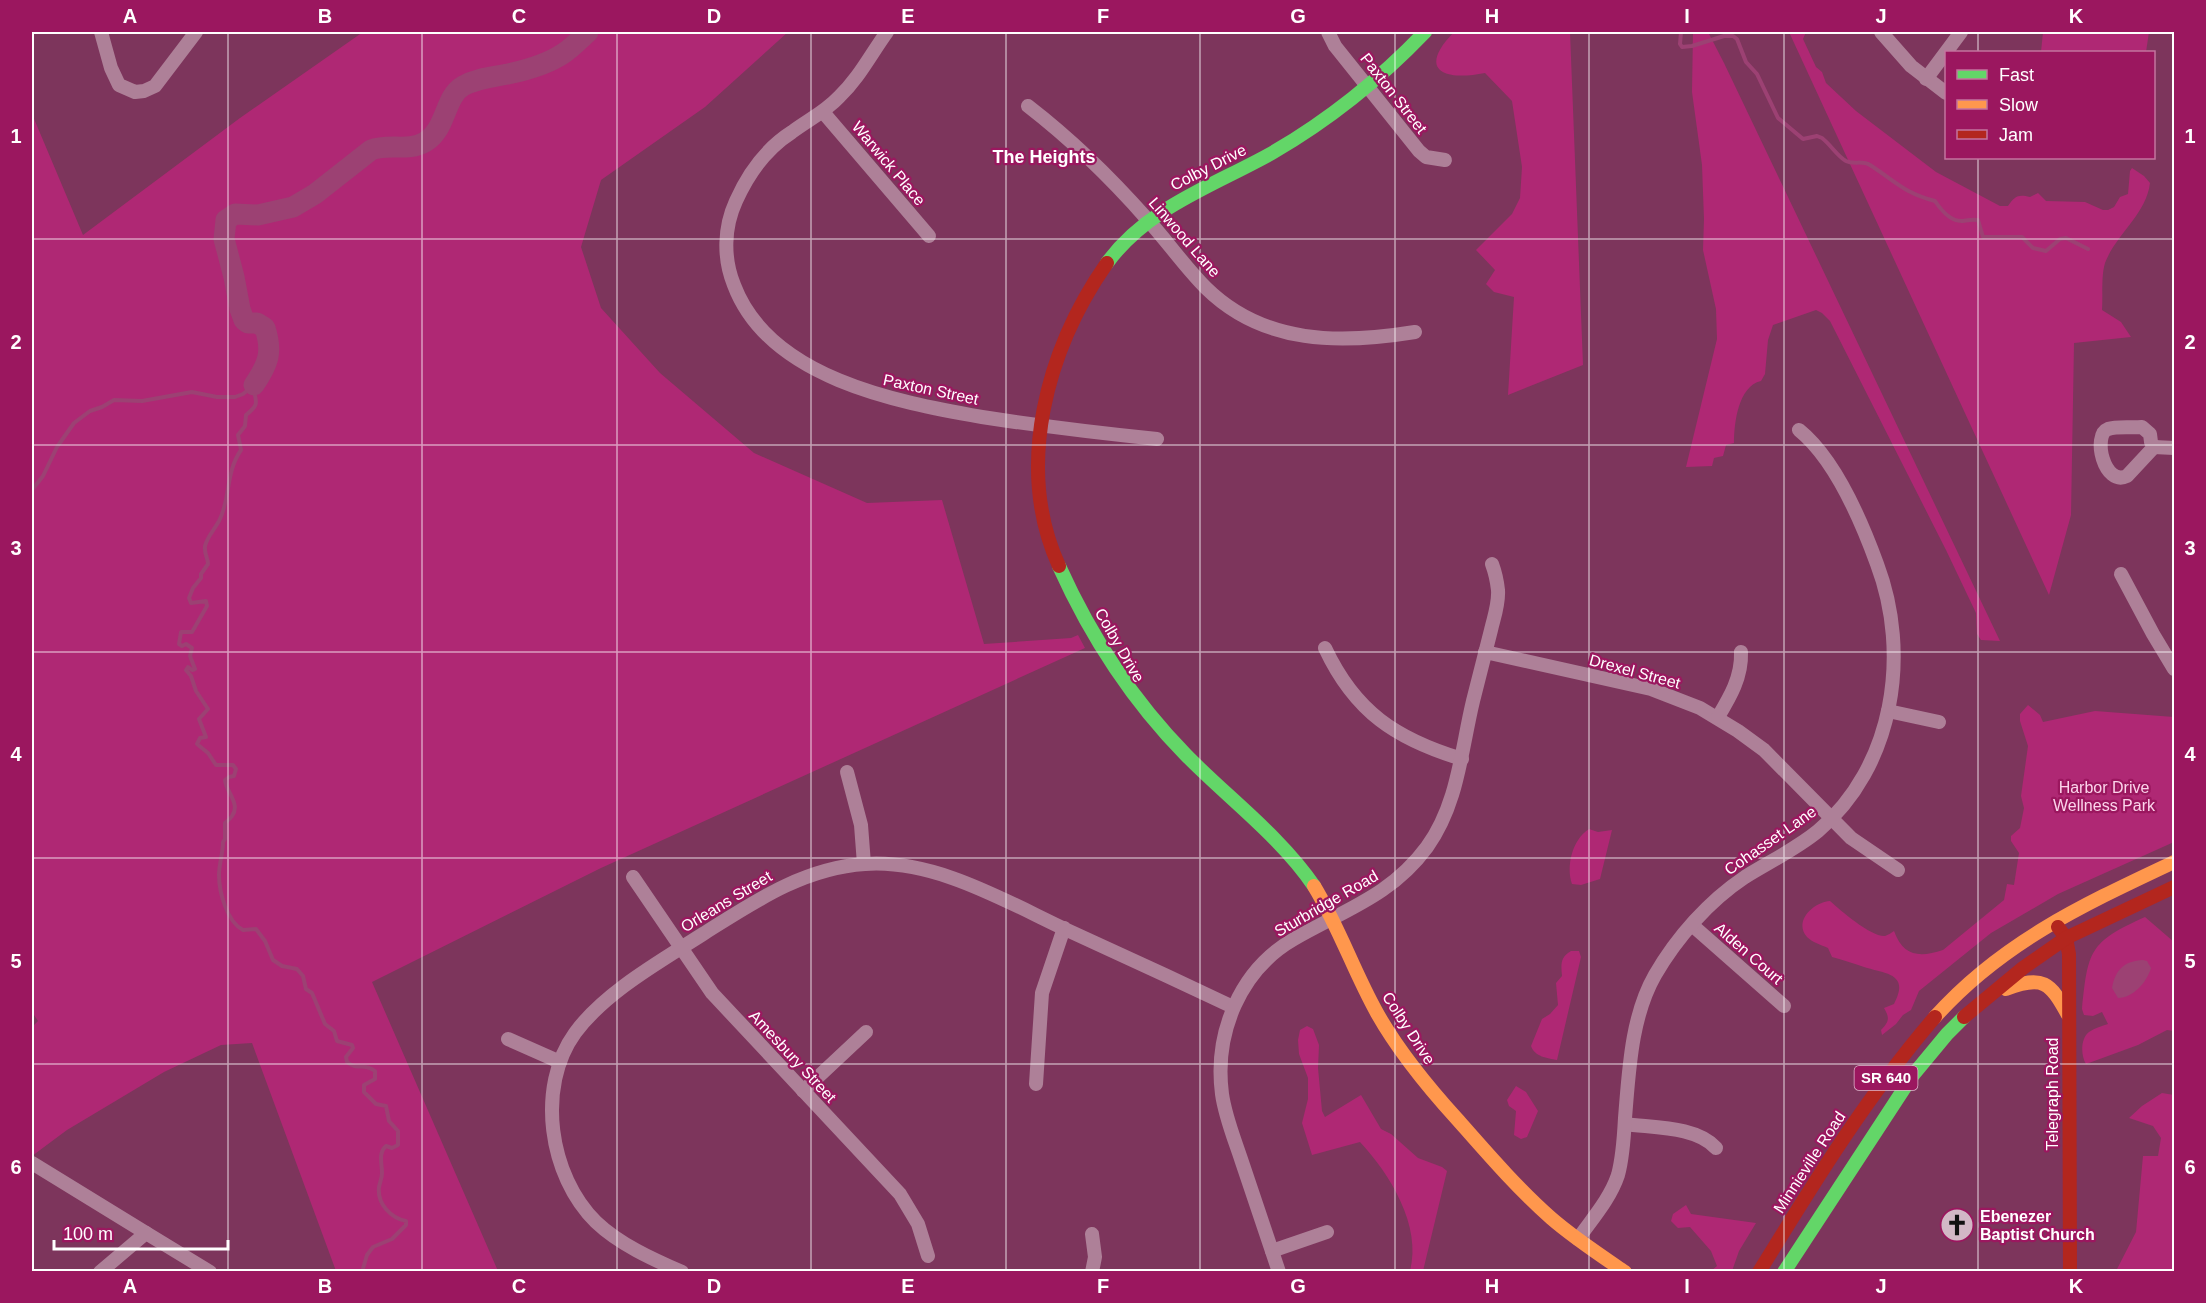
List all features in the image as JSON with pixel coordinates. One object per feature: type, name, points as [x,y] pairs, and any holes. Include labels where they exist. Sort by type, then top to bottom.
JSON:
[{"type":"main road","name":"Colby Drive","points":[[1425,32],[1397,61],[1325,118],[1292,141],[1179,200],[1148,219],[1112,255],[1088,296],[1052,374],[1037,451],[1038,487],[1047,533],[1067,584],[1106,658],[1129,693],[1164,733],[1301,868],[1332,920],[1376,1012],[1406,1059],[1431,1090],[1531,1200],[1578,1239],[1625,1272]]},
{"type":"main road","name":"Minnieville Road","points":[[1759,1272],[1860,1113],[1936,1016],[1988,966],[2053,920],[2175,862]]},
{"type":"main road","points":[[2066,938],[2070,926],[2081,917],[2175,874]]},
{"type":"main road","name":"SR 640","points":[[1784,1272],[1913,1075],[1947,1035],[1988,996],[2066,938],[2175,887]]},
{"type":"main road","points":[[2053,920],[2066,938]]},
{"type":"main road","name":"Telegraph Road","points":[[2066,938],[2068,954],[2070,1272]]},
{"type":"main road","points":[[1988,996],[2022,982],[2044,982],[2055,991],[2068,1015]]},
{"type":"street","points":[[101,32],[111,68],[119,85],[135,92],[155,86],[196,32]]},
{"type":"street","name":"Paxton Street","points":[[887,32],[854,81],[823,112],[775,145],[758,164],[734,204],[728,224],[727,257],[731,279],[747,313],[779,346],[812,367],[864,391],[926,407],[1041,426],[1157,439]]},
{"type":"street","name":"Paxton Street","points":[[1328,32],[1335,46],[1419,151],[1426,157],[1445,160]]},
{"type":"street","points":[[1881,32],[1895,50],[1926,79],[1945,92]]},
{"type":"street","points":[[1947,51],[1962,32]]},
{"type":"street","points":[[1926,79],[1945,54]]},
{"type":"street","name":"Linwood Lane","points":[[1028,106],[1088,156],[1148,219],[1206,288],[1236,310],[1257,322],[1301,336],[1329,340],[1387,337],[1415,332]]},
{"type":"street","name":"Warwick Place","points":[[823,112],[929,236]]},
{"type":"street","name":"Cohasset Lane","points":[[1578,1239],[1601,1208],[1615,1183],[1620,1165],[1630,1065],[1641,1007],[1656,974],[1692,925],[1721,895],[1807,839],[1847,801],[1867,771],[1888,711],[1893,681],[1894,648],[1891,617],[1881,575],[1872,548],[1829,463],[1815,444],[1799,430]]},
{"type":"street","points":[[2154,447],[2175,448]]},
{"type":"street","name":"Sturbridge Road","points":[[1279,1272],[1222,1095],[1221,1057],[1224,1036],[1233,1007],[1252,975],[1275,952],[1293,939],[1360,905],[1388,887],[1419,857],[1434,837],[1449,804],[1462,759],[1497,602],[1496,577],[1492,564]]},
{"type":"street","points":[[2121,574],[2153,634],[2175,669]]},
{"type":"street","points":[[1325,648],[1344,684],[1370,714],[1411,741],[1462,759]]},
{"type":"street","name":"Drexel Street","points":[[1485,651],[1651,689],[1675,697],[1718,717],[1764,750],[1862,846],[1898,870]]},
{"type":"street","points":[[1718,717],[1737,679],[1741,652]]},
{"type":"street","points":[[1888,711],[1939,722]]},
{"type":"street","points":[[847,772],[861,825],[864,864]]},
{"type":"street","name":"Orleans Street","points":[[682,1272],[609,1233],[581,1204],[571,1187],[556,1144],[553,1121],[552,1099],[560,1062],[567,1045],[589,1016],[640,975],[782,886],[832,869],[864,864],[898,865],[935,872],[1001,899],[1233,1007]]},
{"type":"street","name":"Amesbury Street","points":[[633,877],[712,993],[900,1194],[918,1224],[928,1256]]},
{"type":"street","name":"Alden Court","points":[[1692,925],[1784,1006]]},
{"type":"street","points":[[1036,1083],[1042,993],[1064,928]]},
{"type":"street","points":[[803,1091],[866,1032]]},
{"type":"street","points":[[508,1039],[560,1062]]},
{"type":"street","points":[[1625,1124],[1692,1133],[1702,1137],[1716,1148]]},
{"type":"street","points":[[32,1163],[210,1272]]},
{"type":"street","points":[[1272,1251],[1327,1232]]},
{"type":"street","points":[[100,1272],[146,1233]]},
{"type":"street","points":[[1092,1234],[1095,1257],[1092,1272]]},
{"type":"green space","points":[[363,32],[788,32],[705,107],[601,180],[581,247],[601,308],[660,373],[754,453],[867,503],[942,500],[984,644],[1071,638],[1078,635],[1085,648],[601,868],[372,982],[498,1271],[336,1271],[252,1043],[221,1045],[164,1072],[67,1130],[32,1156],[32,1027],[38,1021],[32,1012],[32,114],[83,235],[240,118]]},
{"type":"green space","points":[[1454,32],[1570,32],[1583,365],[1508,395],[1514,297],[1494,292],[1486,284],[1495,270],[1476,250],[1512,214],[1520,198],[1522,167],[1512,101],[1485,73],[1458,75],[1440,70],[1437,56]]},
{"type":"green space","points":[[1693,32],[1708,32],[1724,63],[2000,641],[1981,640],[1977,634],[1976,613],[1946,550],[1830,321],[1822,313],[1816,310],[1773,325],[1768,340],[1765,374],[1761,381],[1753,384],[1742,398],[1736,416],[1734,443],[1726,445],[1723,456],[1714,458],[1712,466],[1686,467],[1717,339],[1716,309],[1703,250],[1702,165],[1692,92]]},
{"type":"green space","points":[[1789,32],[1806,32],[1803,39],[1826,83],[1856,111],[1936,172],[2000,206],[2008,206],[2017,197],[2030,197],[2038,193],[2046,201],[2085,202],[2108,210],[2114,207],[2120,197],[2128,194],[2132,168],[2150,183],[2143,205],[2110,253],[2103,274],[2102,310],[2121,322],[2131,337],[2074,343],[2071,515],[2049,595]]},
{"type":"green space","points":[[2043,32],[2149,32],[2146,51],[2041,51]]},
{"type":"green space","name":"Harbor Drive Wellness Park","points":[[2028,705],[2040,715],[2043,722],[2095,711],[2174,717],[2174,842],[2058,894],[1991,933],[1919,991],[1911,1010],[1882,1035],[1881,1030],[1888,1020],[1884,1008],[1894,1004],[1898,994],[1897,981],[1887,974],[1832,957],[1828,948],[1807,937],[1802,925],[1804,919],[1812,909],[1830,901],[1872,932],[1885,936],[1894,931],[1902,946],[1907,950],[1926,954],[1943,950],[2004,900],[2007,884],[2014,885],[2019,853],[2011,841],[2011,836],[2020,828],[2024,808],[2021,796],[2028,746],[2020,714]]},
{"type":"green space","points":[[1589,829],[1598,832],[1612,830],[1600,879],[1581,885],[1572,884],[1570,862],[1572,854],[1578,840]]},
{"type":"green space","points":[[2145,917],[2174,942],[2174,1031],[2167,1030],[2138,1045],[2086,1064],[2082,1048],[2086,1035],[2108,1024],[2102,1012],[2093,1016],[2084,1015],[2082,1009],[2086,974],[2090,961],[2102,942],[2112,934]]},
{"type":"green space","points":[[1571,951],[1579,951],[1581,957],[1557,1060],[1545,1058],[1538,1055],[1531,1046],[1542,1019],[1558,1005],[1556,983],[1562,976],[1563,959]]},
{"type":"green space","points":[[1307,1026],[1313,1029],[1319,1045],[1318,1068],[1322,1111],[1325,1117],[1361,1095],[1381,1129],[1391,1134],[1418,1158],[1447,1171],[1423,1271],[1410,1271],[1413,1254],[1411,1236],[1401,1202],[1382,1169],[1360,1142],[1312,1155],[1302,1123],[1308,1099],[1308,1078],[1299,1054],[1298,1040],[1300,1030]]},
{"type":"green space","points":[[1516,1086],[1526,1092],[1538,1111],[1527,1137],[1521,1139],[1514,1135],[1516,1111],[1509,1106],[1507,1100]]},
{"type":"green space","points":[[2162,1093],[2174,1095],[2174,1271],[2116,1271],[2136,1232],[2143,1156],[2158,1156],[2161,1138],[2153,1126],[2129,1118]]},
{"type":"green space","points":[[1686,1205],[1691,1214],[1756,1223],[1739,1251],[1732,1271],[1711,1271],[1717,1266],[1711,1251],[1690,1227],[1678,1228],[1671,1221],[1673,1214]]},
{"type":"shaded area","points":[[2147,961],[2151,968],[2146,979],[2134,992],[2118,998],[2112,988],[2118,971],[2131,962]]},
{"type":"waterway","points":[[254,385],[268,358],[269,344],[265,328],[257,323],[248,323],[244,320],[240,309],[224,239],[226,220],[235,214],[258,215],[293,207],[315,194],[371,150],[419,145],[425,142],[438,129],[452,98],[463,86],[479,79],[530,68],[558,57],[588,32]]},
{"type":"waterway","points":[[1681,32],[1682,47],[1724,36],[1733,36],[1737,39],[1746,62],[1757,74],[1778,118],[1803,139],[1817,136],[1822,138],[1846,161],[1870,165],[1907,190],[1935,201],[1943,212],[1954,220],[1978,220],[1983,237],[2022,237],[2033,248],[2046,251],[2060,239],[2066,238],[2088,249]]},
{"type":"waterway","points":[[254,385],[256,405],[246,415],[245,426],[238,435],[241,450],[232,468],[223,512],[205,546],[208,564],[189,598],[191,603],[206,601],[207,606],[192,632],[181,632],[179,644],[182,646],[186,644],[192,648],[190,656],[195,669],[188,667],[186,670],[208,709],[199,719],[206,737],[200,738],[197,744],[208,753],[216,765],[233,765],[236,769],[234,776],[225,780],[235,807],[232,816],[225,823],[225,839],[219,871],[220,890],[228,914],[243,930],[256,929],[265,941],[273,960],[282,966],[297,969],[303,976],[306,989],[312,993],[325,1024],[334,1031],[337,1041],[352,1045],[353,1048],[346,1057],[347,1062],[375,1071],[375,1079],[364,1085],[364,1092],[376,1104],[386,1106],[389,1121],[398,1131],[398,1145],[392,1148],[386,1146],[382,1152],[379,1193],[386,1209],[395,1217],[406,1221],[406,1225],[392,1239],[373,1247],[367,1255],[362,1272]]},
{"type":"waterway","points":[[32,490],[43,476],[57,447],[74,423],[90,411],[114,400],[142,401],[192,392],[217,397],[235,397],[253,386]]},
{"type":"traffic: fast","points":[[1107,263],[1123,244],[1162,212],[1272,153],[1334,113],[1390,66],[1425,32]]},
{"type":"traffic: fast","points":[[1059,566],[1099,642],[1148,712],[1186,755],[1286,850],[1314,886]]},
{"type":"traffic: fast","points":[[1784,1272],[1913,1075],[1964,1017]]},
{"type":"traffic: slow","points":[[1935,1017],[1988,967],[2046,927],[2174,862]]},
{"type":"traffic: slow","points":[[1314,886],[1377,1013],[1424,1081],[1538,1207],[1587,1246],[1625,1272]]},
{"type":"traffic: slow","points":[[2006,989],[2029,983],[2044,984],[2056,995],[2068,1015]]},
{"type":"traffic: jam","points":[[1059,566],[1046,528],[1039,489],[1039,449],[1044,410],[1054,371],[1068,333],[1107,263]]},
{"type":"traffic: jam","points":[[1964,1017],[2023,968],[2066,938],[2174,887]]},
{"type":"traffic: jam","points":[[2058,927],[2066,938],[2069,954],[2070,1272]]},
{"type":"traffic: jam","points":[[1759,1272],[1820,1173],[1864,1109],[1935,1017]]},
{"type":"place","name":"Ebenezer Baptist Church","points":[[1957,1225]]},
{"type":"district","name":"The Heights","points":[[1044,157]]}]
